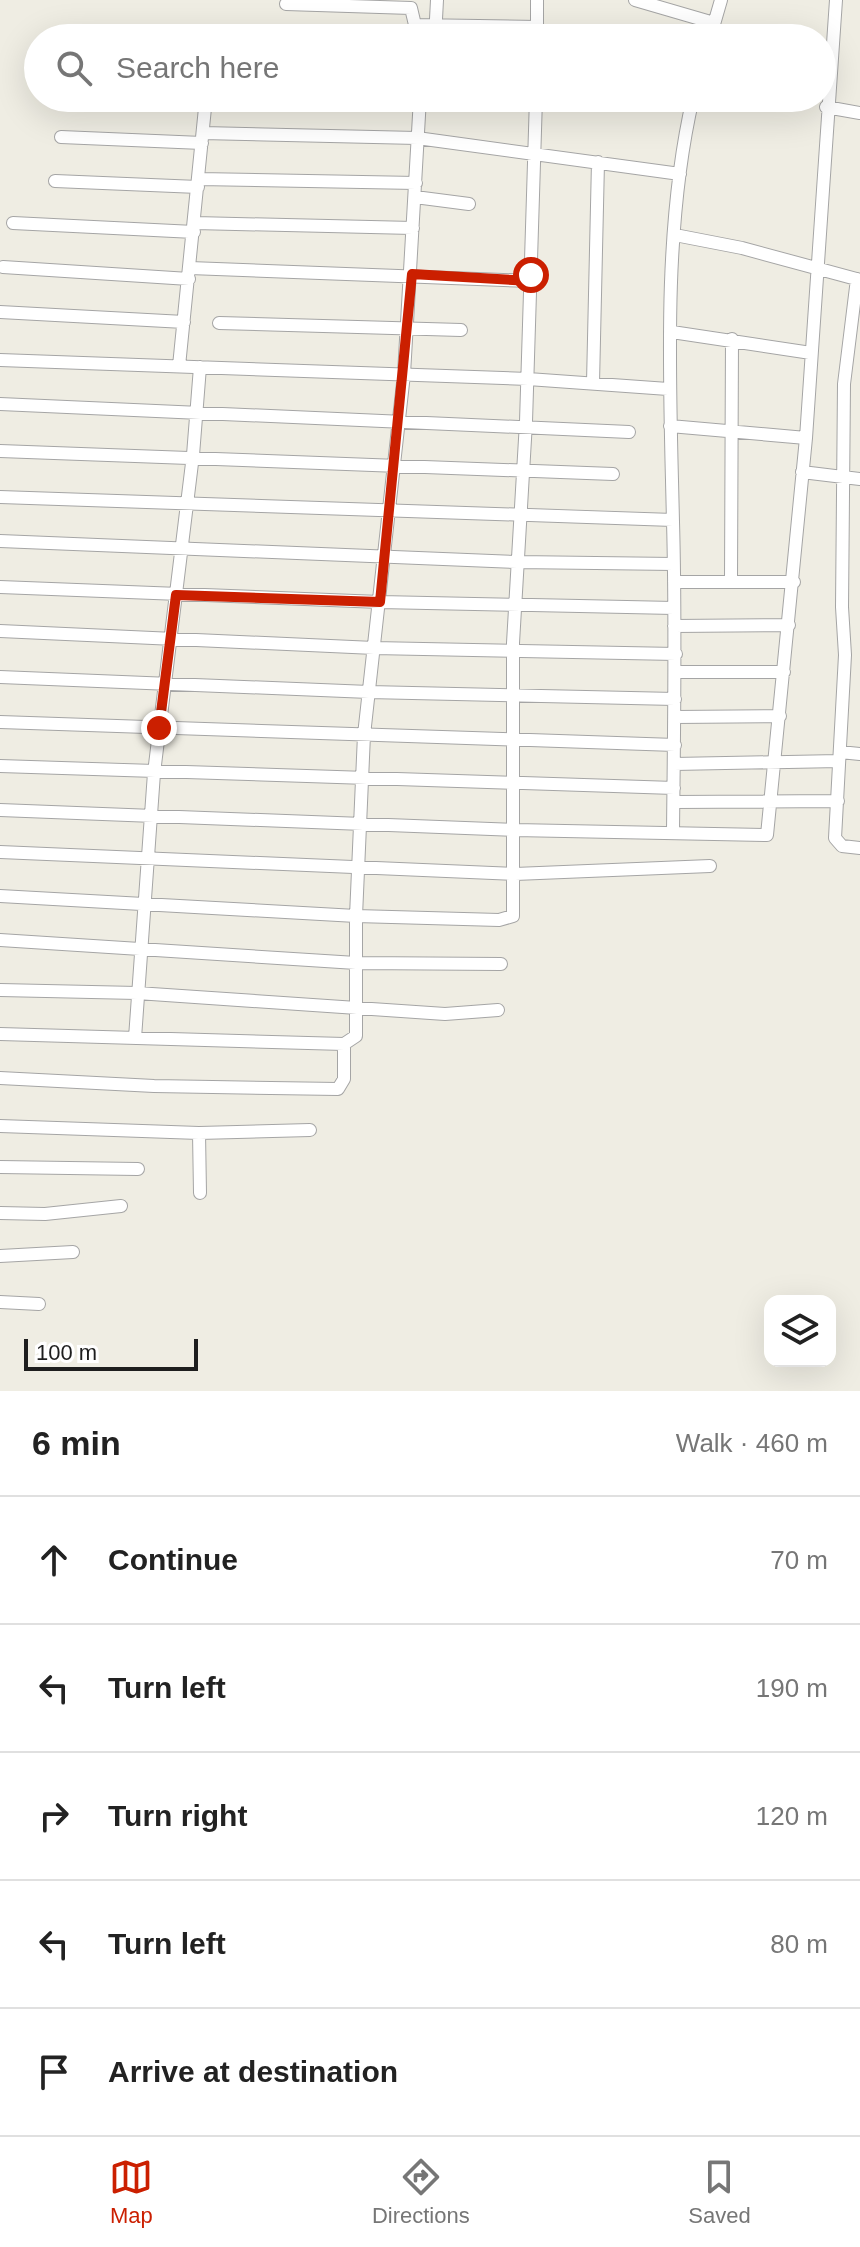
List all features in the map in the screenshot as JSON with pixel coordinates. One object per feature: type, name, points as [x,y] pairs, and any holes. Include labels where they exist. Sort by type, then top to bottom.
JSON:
[{"type":"street","points":[[436,24],[437,0]]},
{"type":"street","points":[[537,0],[537,24]]},
{"type":"street","points":[[635,0],[714,23],[721,0]]},
{"type":"street","points":[[833,24],[836,0]]},
{"type":"street","points":[[286,4],[411,8],[413,24]]},
{"type":"street","points":[[836,109],[860,113]]},
{"type":"street","points":[[179,366],[205,112]]},
{"type":"street","points":[[0,1034],[344,1044],[350,1043],[356,1036],[356,916],[364,735],[391,513],[408,329],[419,112]]},
{"type":"street","points":[[0,896],[144,901],[356,916],[509,919],[515,909],[516,784],[512,650],[524,472],[536,112]]},
{"type":"street","points":[[673,832],[676,654],[668,389],[675,235],[680,174],[691,112]]},
{"type":"street","points":[[0,810],[361,825],[767,835],[806,438],[826,112]]},
{"type":"street","points":[[61,137],[417,138],[534,157],[598,162],[680,174]]},
{"type":"street","points":[[593,383],[598,162]]},
{"type":"street","points":[[55,181],[416,190],[469,204]]},
{"type":"street","points":[[13,223],[413,228]]},
{"type":"street","points":[[675,235],[742,248],[816,271],[858,280],[844,384],[842,607],[845,641],[835,838],[842,846],[860,848]]},
{"type":"street","points":[[3,267],[190,274],[412,274],[531,281]]},
{"type":"street","points":[[0,312],[184,322]]},
{"type":"street","points":[[219,323],[461,330]]},
{"type":"street","points":[[672,332],[811,353]]},
{"type":"street","points":[[731,581],[732,339]]},
{"type":"street","points":[[0,360],[528,379],[668,389]]},
{"type":"street","points":[[135,1038],[154,773],[192,460],[200,367]]},
{"type":"street","points":[[0,404],[629,432]]},
{"type":"street","points":[[670,426],[806,438]]},
{"type":"street","points":[[0,451],[613,474]]},
{"type":"street","points":[[802,472],[860,479]]},
{"type":"street","points":[[0,497],[391,513],[673,520]]},
{"type":"street","points":[[0,541],[517,562],[674,564]]},
{"type":"street","points":[[674,582],[794,582]]},
{"type":"street","points":[[0,587],[380,602],[674,608]]},
{"type":"street","points":[[674,626],[789,625]]},
{"type":"street","points":[[0,631],[374,648],[676,654]]},
{"type":"street","points":[[675,672],[784,672]]},
{"type":"street","points":[[0,677],[369,692],[675,699]]},
{"type":"street","points":[[675,717],[780,716]]},
{"type":"street","points":[[0,722],[675,745]]},
{"type":"street","points":[[674,764],[860,754]]},
{"type":"street","points":[[0,766],[674,788]]},
{"type":"street","points":[[674,802],[838,801]]},
{"type":"street","points":[[0,852],[515,874],[710,866]]},
{"type":"street","points":[[0,940],[356,963],[450,967],[501,964]]},
{"type":"street","points":[[0,990],[137,993],[356,1005],[445,1014],[498,1010]]},
{"type":"street","points":[[0,1078],[154,1086],[338,1089],[344,1079],[344,1044]]},
{"type":"street","points":[[0,1126],[199,1133],[310,1130]]},
{"type":"street","points":[[199,1133],[200,1193]]},
{"type":"street","points":[[0,1167],[138,1169]]},
{"type":"street","points":[[0,1213],[45,1214],[121,1206]]},
{"type":"street","points":[[0,1256],[73,1252]]},
{"type":"street","points":[[0,1302],[39,1304]]},
{"type":"route","points":[[159,728],[176,595],[380,602],[392,506],[412,274],[531,281],[531,275]]}]
